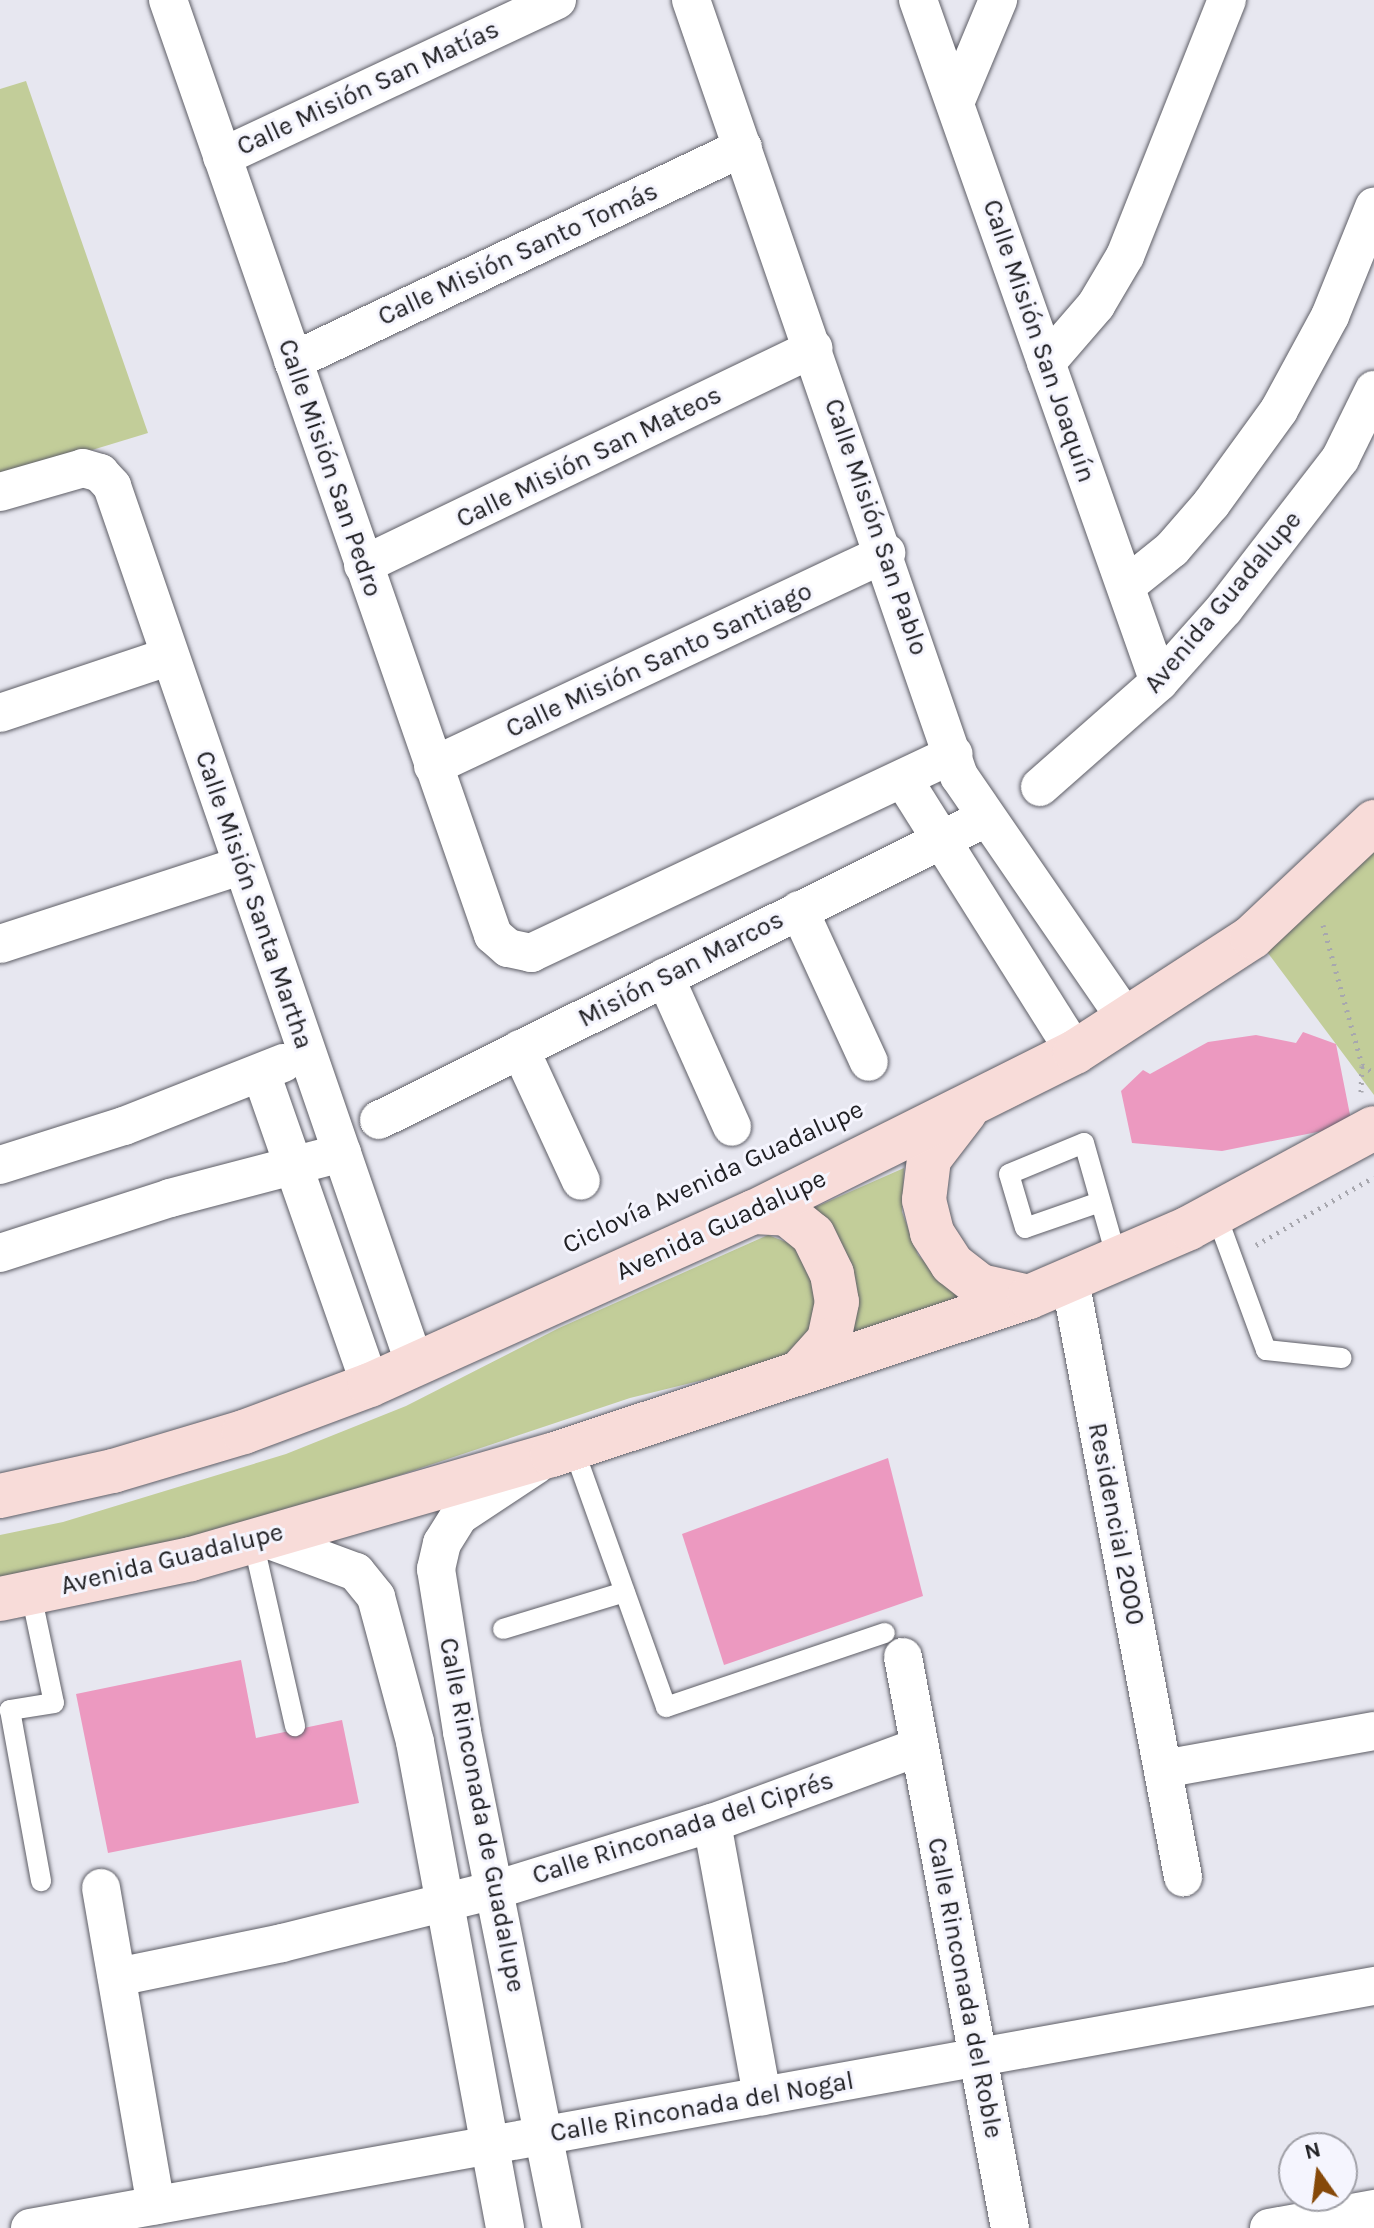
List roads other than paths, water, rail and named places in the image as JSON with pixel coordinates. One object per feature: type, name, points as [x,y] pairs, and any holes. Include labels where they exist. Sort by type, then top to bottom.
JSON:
[{"type":"main road","name":"Avenida Guadalupe","points":[[0,1496],[201,1445],[370,1385],[754,1212],[1075,1052],[1252,937],[1311,886],[1374,822]]},
{"type":"main road","points":[[968,1107],[929,1159],[924,1200],[932,1233],[952,1264],[980,1286],[1029,1297]]},
{"type":"main road","name":"Avenida Guadalupe","points":[[15,1596],[258,1539],[563,1451],[1029,1297],[1216,1214],[1369,1140]]},
{"type":"main road","points":[[754,1212],[787,1214],[813,1235],[832,1274],[837,1302],[829,1340],[802,1370]]},
{"type":"street","name":"Calle Misión San Pedro","points":[[168,0],[493,935],[508,948],[531,953],[903,779]]},
{"type":"street","name":"Calle Misión San Matías","points":[[222,157],[557,0]]},
{"type":"street","name":"Calle Misión San Pablo","points":[[691,0],[886,553],[959,776],[984,819],[1126,1019]]},
{"type":"street","name":"Calle Misión San Joaquín","points":[[918,0],[1159,682]]},
{"type":"street","points":[[955,103],[998,0]]},
{"type":"street","points":[[1046,363],[1096,305],[1125,256],[1227,0]]},
{"type":"street","name":"Calle Misión Santo Tomás","points":[[293,361],[743,147]]},
{"type":"street","points":[[1126,586],[1172,549],[1211,504],[1279,410],[1330,316],[1374,207]]},
{"type":"street","name":"Calle Misión San Mateos","points":[[363,565],[814,348]]},
{"type":"street","name":"Avenida Guadalupe","points":[[1040,787],[1159,682],[1340,459],[1374,390]]},
{"type":"street","name":"Calle Misión Santa Martha","points":[[0,492],[64,472],[92,470],[112,486],[240,866],[415,1365]]},
{"type":"street","name":"Calle Misión Santo Santiago","points":[[433,766],[886,553]]},
{"type":"street","points":[[0,713],[170,656]]},
{"type":"street","points":[[953,754],[903,779],[1075,1052]]},
{"type":"street","name":"Misión San Marcos","points":[[379,1120],[984,819]]},
{"type":"street","points":[[0,944],[240,866]]},
{"type":"street","points":[[799,910],[869,1062]]},
{"type":"street","points":[[665,977],[732,1127]]},
{"type":"street","points":[[520,1049],[581,1181]]},
{"type":"street","points":[[0,1165],[124,1126],[307,1052]]},
{"type":"street","name":"Calle Misión Santa Martha","points":[[261,1073],[370,1385]]},
{"type":"street","points":[[0,1253],[342,1153]]},
{"type":"street","name":"Residencial 2000","points":[[1070,1280],[1183,1877]]},
{"type":"street","name":"Calle Rinconada de Guadalupe","points":[[562,2228],[546,2135],[462,1732],[438,1555],[459,1516],[563,1451]]},
{"type":"street","name":"Calle Rinconada de Guadalupe","points":[[258,1539],[341,1564],[370,1584],[415,1742],[505,2228]]},
{"type":"street","name":"Calle Rinconada del Roble","points":[[894,1645],[919,1747],[1010,2228]]},
{"type":"street","points":[[1163,1769],[1374,1731]]},
{"type":"street","points":[[415,1742],[462,1732]]},
{"type":"street","name":"Calle Rinconada del Ciprés","points":[[117,1977],[495,1890],[712,1823],[919,1747]]},
{"type":"street","points":[[712,1823],[762,2096]]},
{"type":"street","points":[[101,1888],[156,2205]]},
{"type":"street","name":"Calle Rinconada del Nogal","points":[[30,2228],[1374,1986]]},
{"type":"street","points":[[1269,2228],[1374,2209]]},
{"type":"lane","points":[[1100,1202],[1025,1228],[1009,1174],[1084,1143],[1117,1259]]},
{"type":"lane","points":[[1216,1214],[1266,1350],[1342,1358]]},
{"type":"lane","points":[[563,1451],[625,1592],[666,1707],[894,1645]]},
{"type":"lane","points":[[258,1539],[295,1726]]},
{"type":"lane","points":[[503,1629],[625,1592]]},
{"type":"lane","points":[[15,1596],[54,1703],[10,1710],[41,1881]]}]
